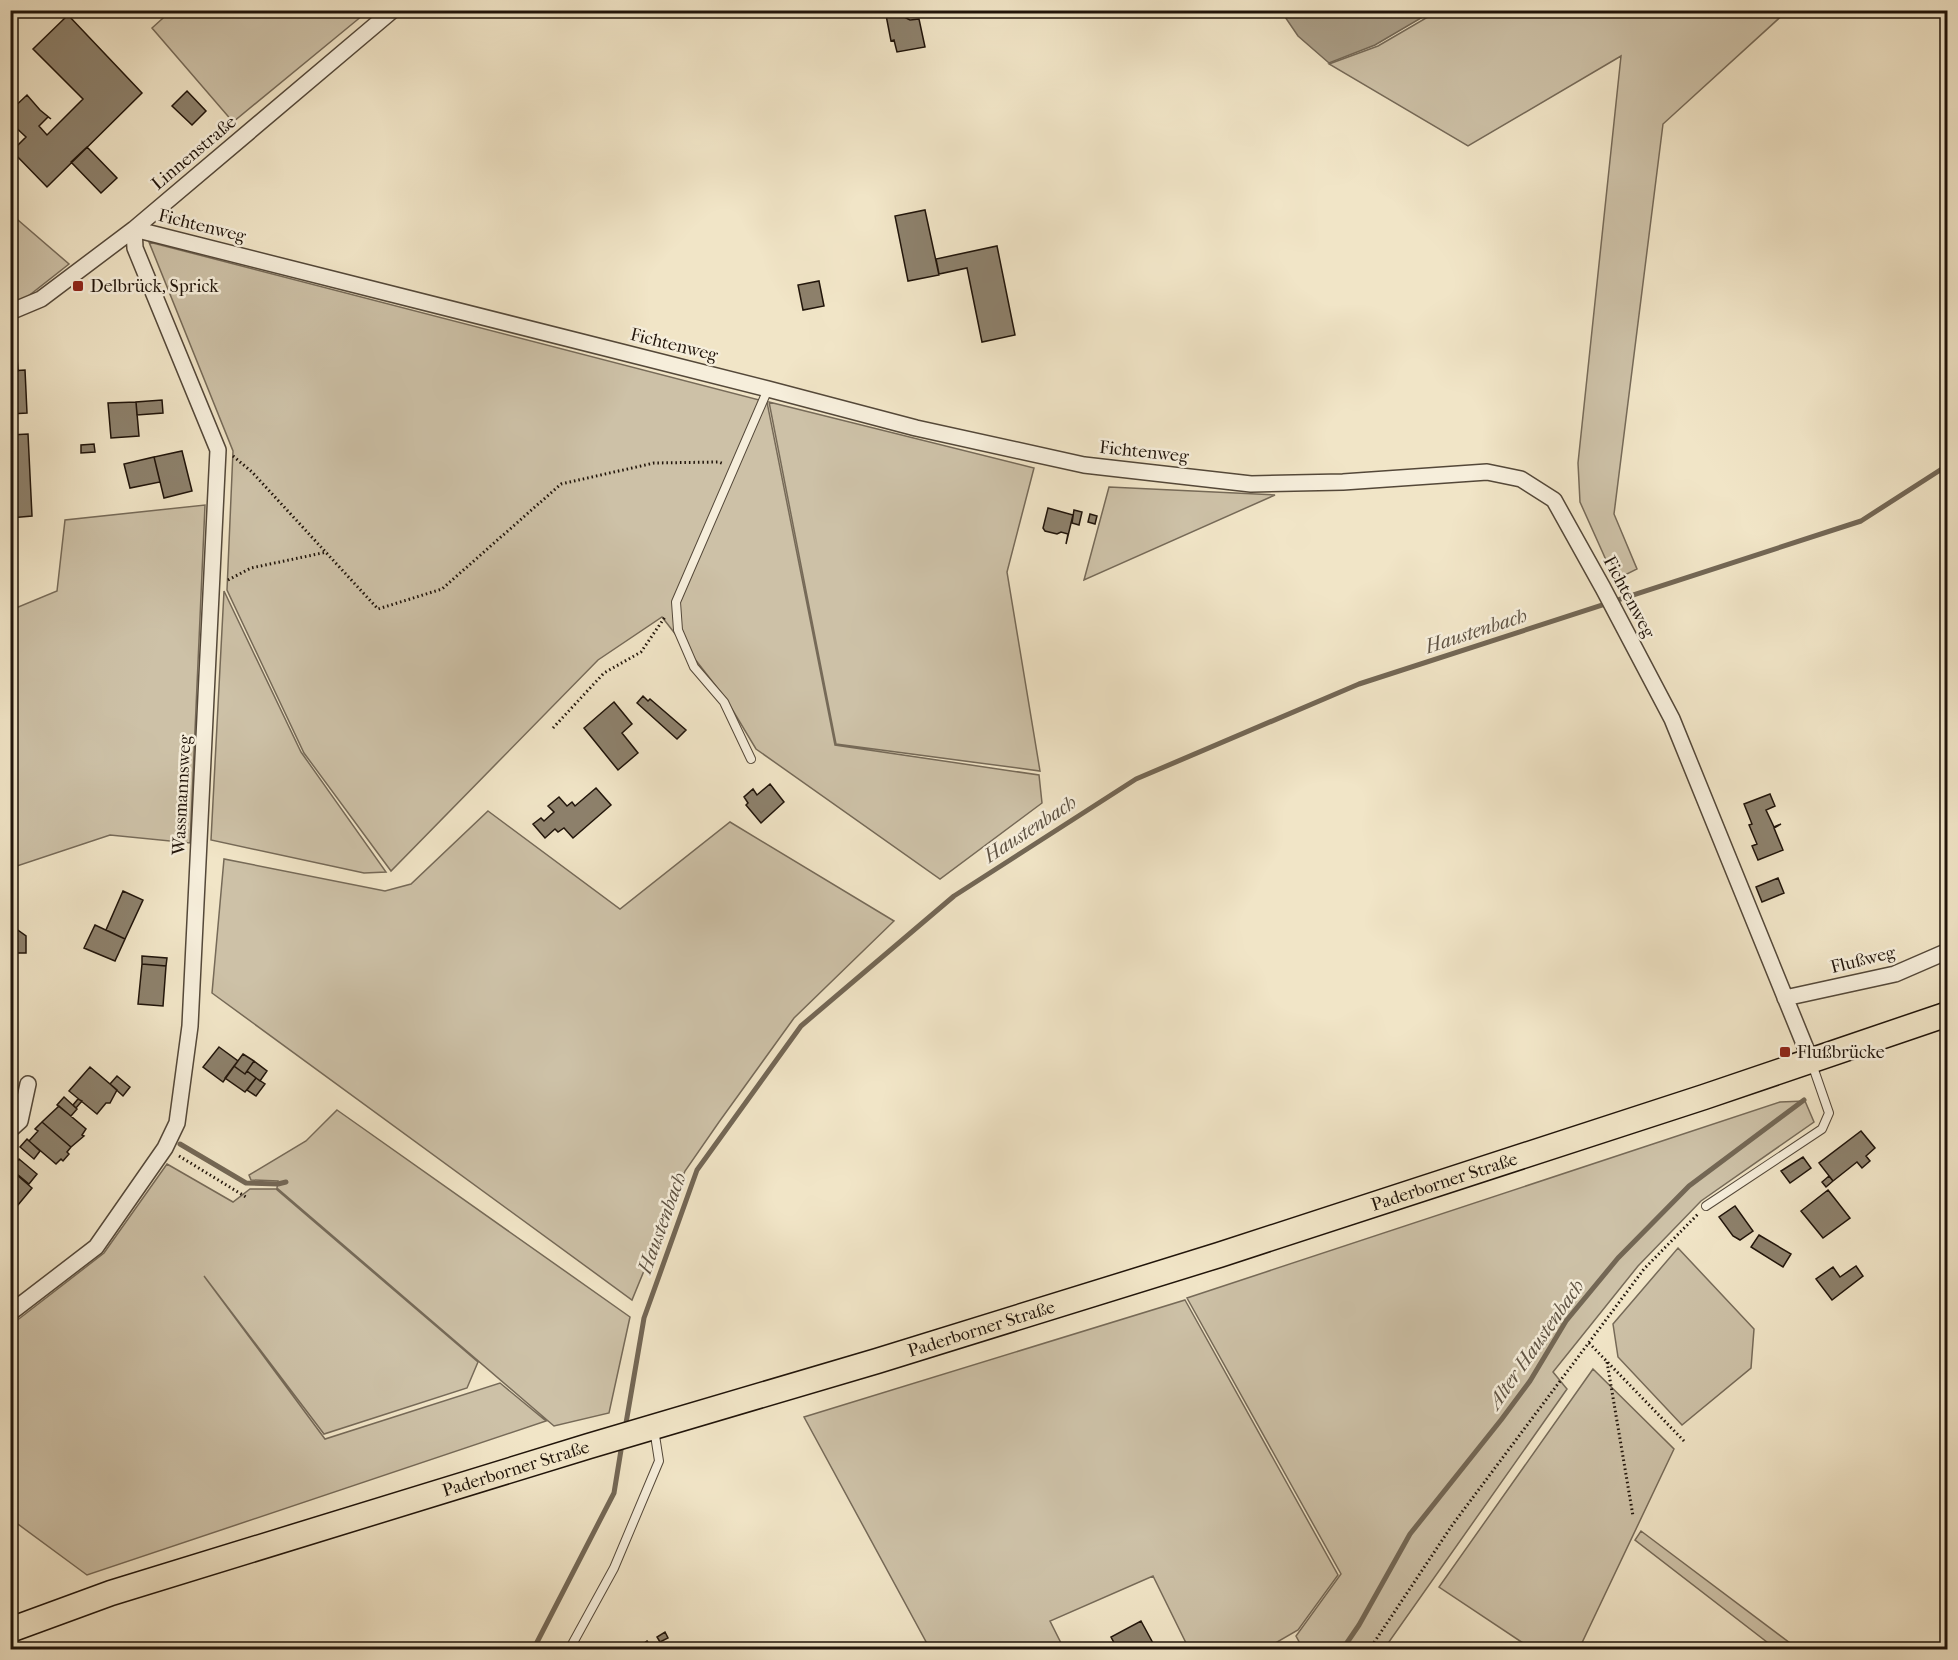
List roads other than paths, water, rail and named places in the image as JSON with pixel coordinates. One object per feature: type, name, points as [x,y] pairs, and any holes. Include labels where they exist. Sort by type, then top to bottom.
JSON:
[{"type":"main road","name":"Paderborner Straße","points":[[10,1630],[111,1593],[589,1446],[877,1361],[1208,1258],[1811,1061],[1947,1014]]},
{"type":"street","name":"Linnenstraße","points":[[10,312],[41,299],[134,229],[393,10]]},
{"type":"street","name":"Fichtenweg","points":[[134,229],[768,388],[916,428],[1084,465],[1251,484],[1343,482],[1486,472],[1521,479],[1554,500],[1672,719],[1811,1061]]},
{"type":"street","name":"Wassmannsweg","points":[[10,1313],[96,1247],[165,1148],[177,1123],[190,1026],[218,450],[135,248],[134,229]]},
{"type":"street","name":"Flußweg","points":[[1785,998],[1895,974],[1947,951]]},
{"type":"street","points":[[10,1130],[20,1121],[28,1084]]},
{"type":"lane","points":[[751,759],[724,702],[694,667],[678,630],[675,602],[768,388]]},
{"type":"lane","points":[[1706,1206],[1822,1129],[1829,1113],[1811,1061]]},
{"type":"lane","points":[[569,1650],[614,1568],[659,1461],[650,1428]]},
{"type":"waterway","name":"Haustenbach","points":[[625,1429],[644,1318],[697,1170],[801,1026],[954,896],[1136,779],[1359,684],[1861,521],[1948,465]]},
{"type":"waterway","name":"Alter Haustenbach","points":[[1342,1650],[1359,1625],[1410,1534],[1501,1420],[1530,1381],[1566,1321],[1618,1258],[1689,1186],[1804,1100]]},
{"type":"waterway","points":[[180,1144],[246,1183],[286,1182]]},
{"type":"waterway","name":"Haustenbach","points":[[533,1650],[614,1493],[622,1444]]},
{"type":"place","name":"Delbrück, Sprick","points":[[78,286]]},
{"type":"place","name":"Flußbrücke","points":[[1785,1052]]}]
